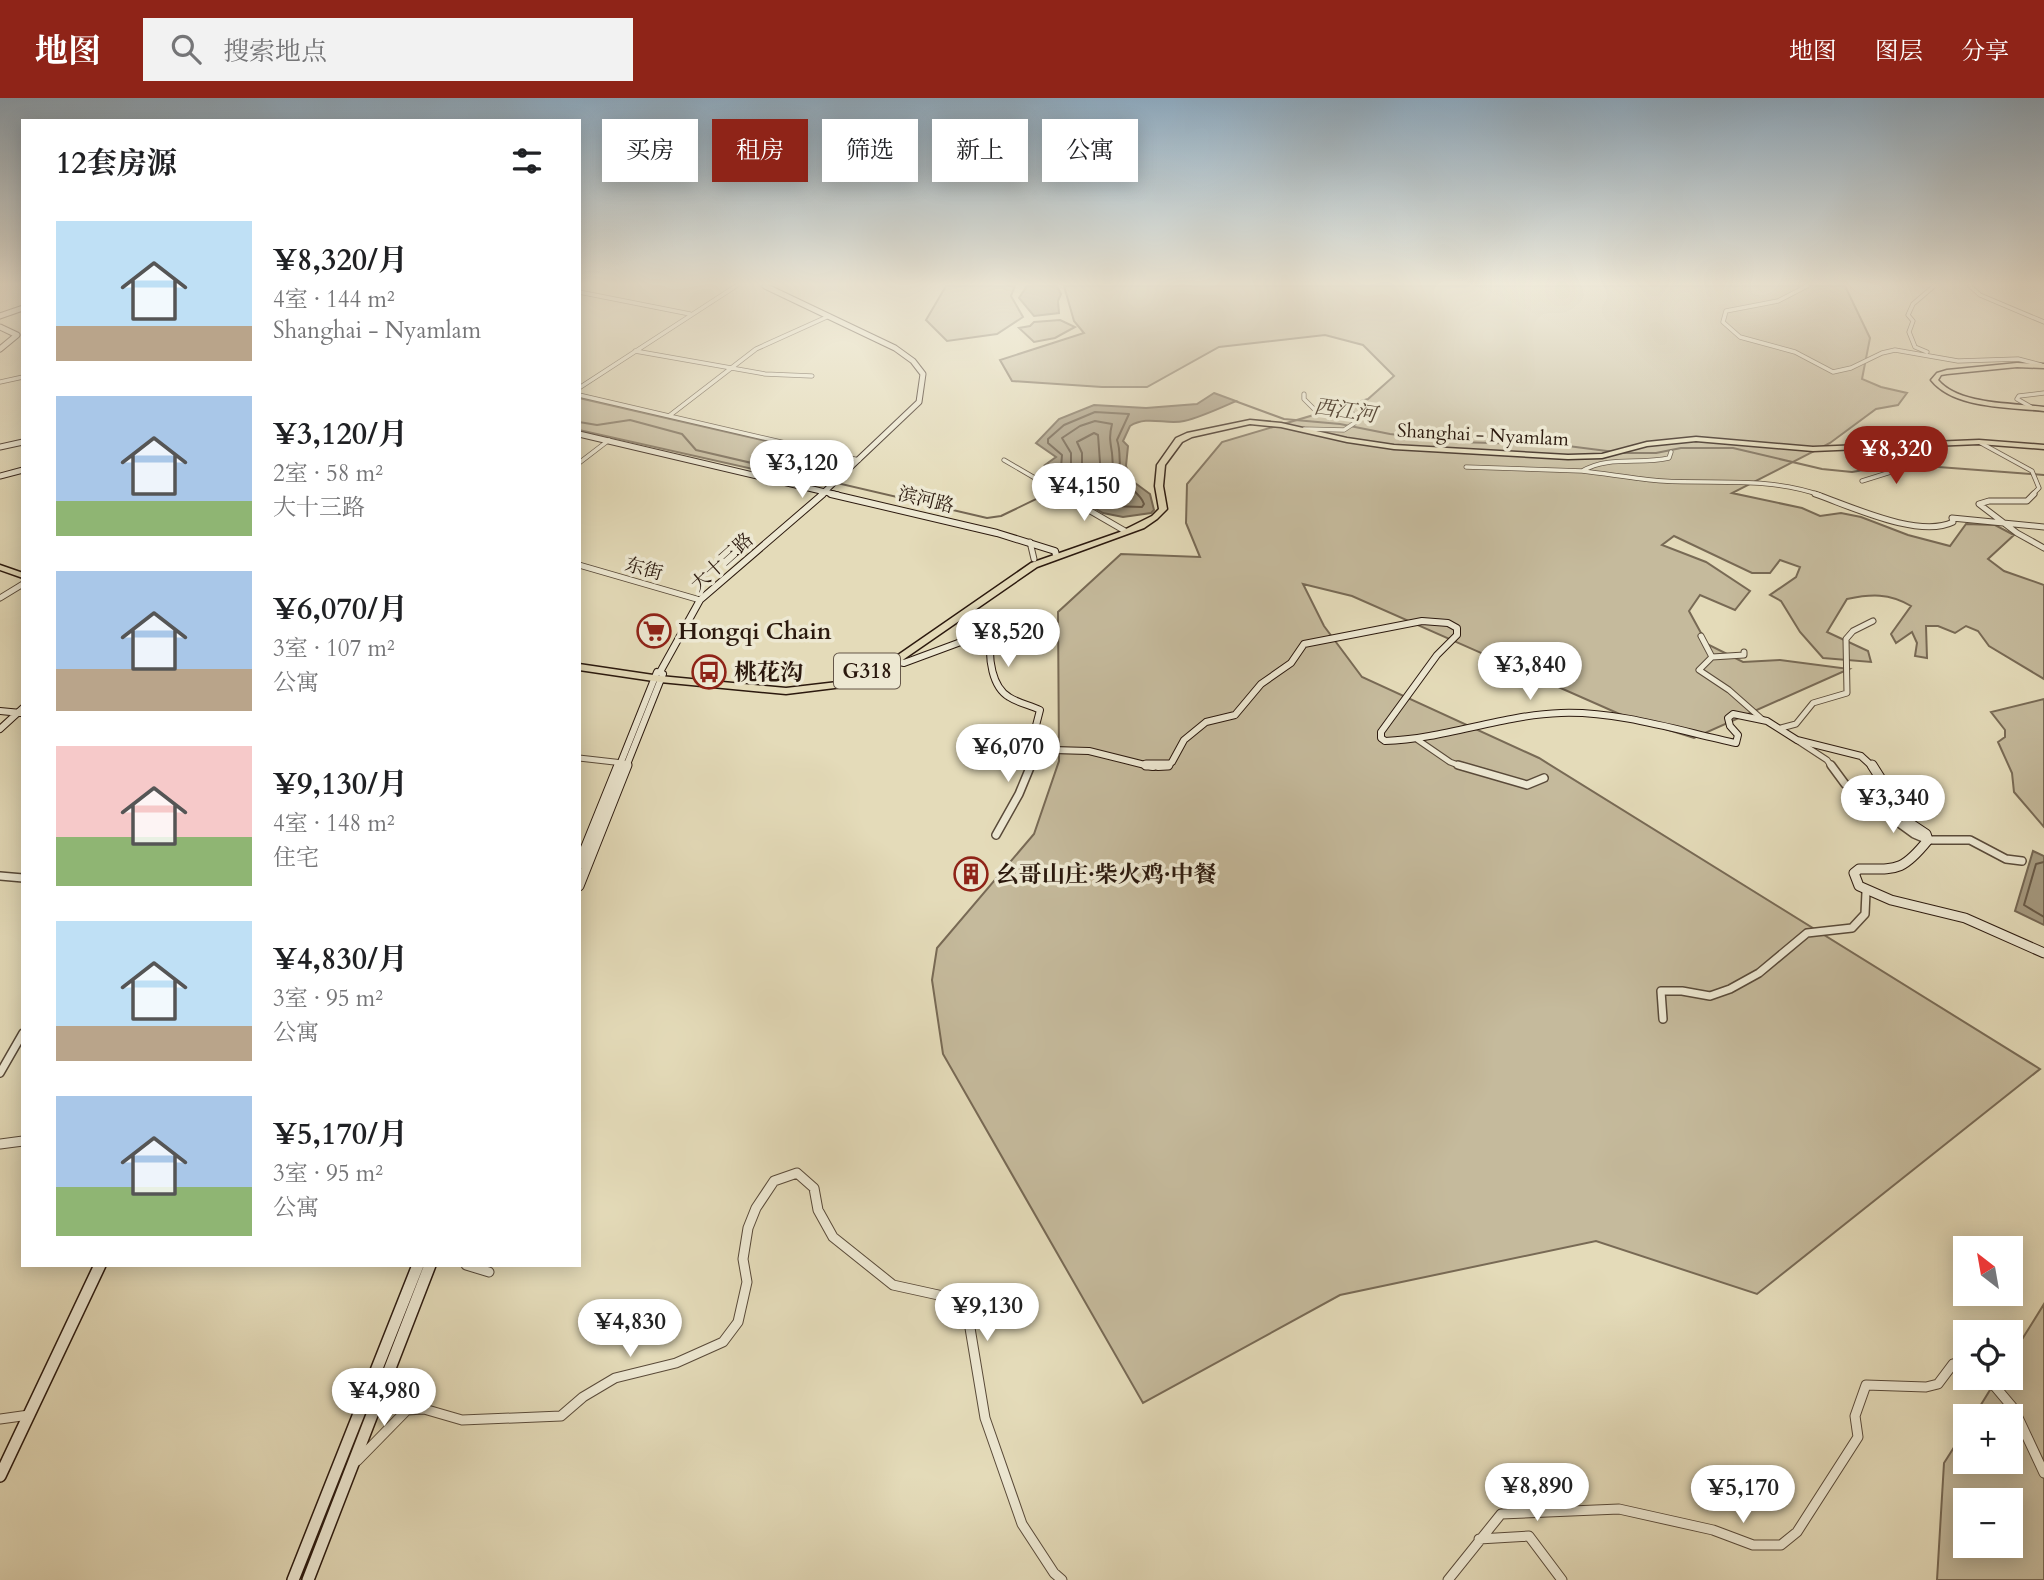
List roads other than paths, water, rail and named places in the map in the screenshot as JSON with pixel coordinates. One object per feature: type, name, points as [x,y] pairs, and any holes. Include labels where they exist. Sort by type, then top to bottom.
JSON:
[{"type":"highway","points":[[2043,365],[1947,372],[1939,374],[1934,380],[1942,390],[1957,396],[2044,409]]},
{"type":"highway","name":"Shanghai - Nyamlam","points":[[659,675],[775,690],[814,689],[861,680],[896,661],[1034,565],[1056,553],[1105,542],[1156,518],[1162,511],[1163,502],[1159,486],[1161,465],[1168,453],[1184,437],[1257,422],[1404,448],[1569,457],[1612,454],[1661,441],[1696,439],[1813,449],[1979,442],[2044,447]]},
{"type":"highway","name":"G318","points":[[581,667],[794,686],[847,679],[888,659],[1034,559],[1056,553]]},
{"type":"highway","points":[[0,567],[21,575]]},
{"type":"highway","points":[[0,575],[21,583]]},
{"type":"highway","name":"G318","points":[[581,660],[659,675]]},
{"type":"street","points":[[581,387],[628,355]]},
{"type":"street","points":[[655,355],[732,370],[783,376],[813,376]]},
{"type":"street","points":[[669,416],[749,355]]},
{"type":"street","name":"大十三路","points":[[624,763],[659,675],[701,600],[825,492],[919,402],[923,374],[905,355]]},
{"type":"street","points":[[1801,355],[1831,372],[1843,371],[1880,355]]},
{"type":"street","points":[[1923,355],[1956,361],[2004,358],[2043,365]]},
{"type":"street","points":[[0,382],[21,377]]},
{"type":"street","points":[[2031,407],[2017,399],[2019,396],[2044,393]]},
{"type":"street","points":[[1298,429],[1331,431],[1348,428],[1352,418],[1314,409],[1304,399],[1304,394]]},
{"type":"street","points":[[581,395],[859,460]]},
{"type":"street","name":"滨河路","points":[[581,434],[1030,542],[1056,553]]},
{"type":"street","points":[[581,462],[610,440]]},
{"type":"street","points":[[0,447],[21,442]]},
{"type":"street","points":[[1979,442],[2035,475],[2039,488],[2027,501],[1989,501],[1979,504],[2044,548]]},
{"type":"street","points":[[1847,448],[1890,465],[1895,471],[1862,481]]},
{"type":"street","points":[[1582,471],[1595,463],[1628,459],[1660,460],[1669,458],[1671,452]]},
{"type":"street","points":[[1612,454],[1628,459]]},
{"type":"street","points":[[1004,460],[1123,532]]},
{"type":"street","points":[[1466,467],[1582,471],[1663,481],[1734,480],[1794,486],[1881,517],[1929,528],[1945,526],[1953,522],[1952,518],[2044,527]]},
{"type":"street","points":[[0,476],[21,471]]},
{"type":"street","points":[[1030,542],[1034,559]]},
{"type":"street","name":"东街","points":[[581,566],[701,600]]},
{"type":"street","points":[[0,598],[21,585]]},
{"type":"street","points":[[1781,728],[1796,724],[1803,710],[1812,703],[1847,693],[1850,677],[1845,642],[1849,633],[1873,621]]},
{"type":"street","points":[[896,661],[904,663],[915,660],[977,636],[986,636],[990,640],[989,661],[995,684],[1004,695],[1016,703],[1040,710],[1032,741],[1039,746],[1089,751],[1154,766],[1167,766],[1184,740],[1206,722],[1235,715],[1261,684],[1291,663],[1304,644],[1382,628],[1451,622],[1457,628],[1457,635],[1437,655],[1380,736],[1385,740],[1418,740],[1528,717],[1561,713],[1606,716],[1736,743],[1738,735],[1728,719],[1733,714],[1763,720],[1781,728],[1828,760],[1845,784],[1914,834],[1928,840],[1970,840],[2006,859],[2022,861]]},
{"type":"street","points":[[1701,636],[1712,657]]},
{"type":"street","points":[[1744,652],[1744,655],[1738,657],[1712,657],[1699,670],[1730,690],[1763,720]]},
{"type":"street","points":[[0,710],[21,711]]},
{"type":"street","points":[[0,729],[21,711]]},
{"type":"street","points":[[1418,740],[1450,762],[1466,768],[1510,778],[1527,785],[1544,778]]},
{"type":"street","points":[[1797,740],[1861,756],[1869,761],[1908,822],[1917,827],[1928,840]]},
{"type":"street","points":[[996,835],[1019,794],[1039,746]]},
{"type":"street","points":[[581,758],[624,763]]},
{"type":"street","points":[[581,860],[624,763]]},
{"type":"street","points":[[582,873],[624,763]]},
{"type":"street","points":[[1928,840],[1914,859],[1900,867],[1884,871],[1865,868],[1854,873],[1858,886],[1883,898],[1926,906],[1958,916],[2044,953]]},
{"type":"street","points":[[0,876],[21,878]]},
{"type":"street","points":[[1663,1019],[1661,991],[1710,996],[1730,989],[1759,973],[1807,933],[1852,928],[1865,914],[1866,892]]},
{"type":"street","points":[[0,1073],[21,1036]]},
{"type":"street","points":[[0,1144],[21,1141]]},
{"type":"street","points":[[350,1468],[407,1410],[424,1409],[462,1420],[561,1416],[583,1397],[615,1377],[676,1363],[723,1342],[738,1322],[747,1282],[743,1259],[748,1228],[756,1208],[774,1181],[797,1173],[814,1188],[818,1210],[833,1237],[893,1285],[952,1298],[968,1316],[985,1418],[1022,1524],[1054,1573],[1062,1580]]},
{"type":"street","points":[[0,1476],[99,1267]]},
{"type":"street","points":[[293,1580],[417,1267]]},
{"type":"street","points":[[308,1580],[429,1267]]},
{"type":"street","points":[[473,1267],[489,1272]]},
{"type":"street","points":[[1448,1580],[1468,1560],[1479,1539],[1501,1514],[1619,1509],[1713,1530],[1753,1545],[1781,1545],[1797,1532],[1858,1437],[1855,1416],[1866,1385],[1926,1387],[1938,1384],[1953,1364]]},
{"type":"street","points":[[2003,1390],[2021,1421],[2044,1473]]},
{"type":"street","points":[[0,1419],[29,1415]]},
{"type":"street","points":[[1479,1539],[1529,1536],[1562,1580]]},
{"type":"water","points":[[1214,393],[1236,401],[1184,421],[1143,421],[1130,426],[1123,441],[1128,446],[1126,466],[1131,480],[1150,494],[1154,510],[1151,513],[1123,517],[1103,513],[1049,482],[1054,480],[1050,475],[1056,470],[1045,465],[1056,457],[1036,443],[1059,419],[1094,405],[1146,408],[1197,404]]},
{"type":"water","points":[[2033,851],[2044,856],[2044,925],[2015,911]]},
{"type":"waterway","name":"西江河","points":[[1235,401],[1284,419],[1340,424],[1390,434],[1457,442],[1560,445],[1615,452]]},
{"type":"waterway","name":"西江河","points":[[581,422],[597,425],[630,420],[682,434],[696,450],[987,518],[1001,516],[1063,486]]},
{"type":"waterway","name":"西江河","points":[[1621,453],[1656,453],[1681,448],[1733,448],[1822,469],[1852,472],[1899,464],[2044,475]]},
{"type":"place","name":"Hongqi Chain","points":[[654,631]]},
{"type":"place","name":"桃花沟","points":[[709,672]]},
{"type":"place","name":"幺哥山庄·柴火鸡·中餐","points":[[971,874]]}]
